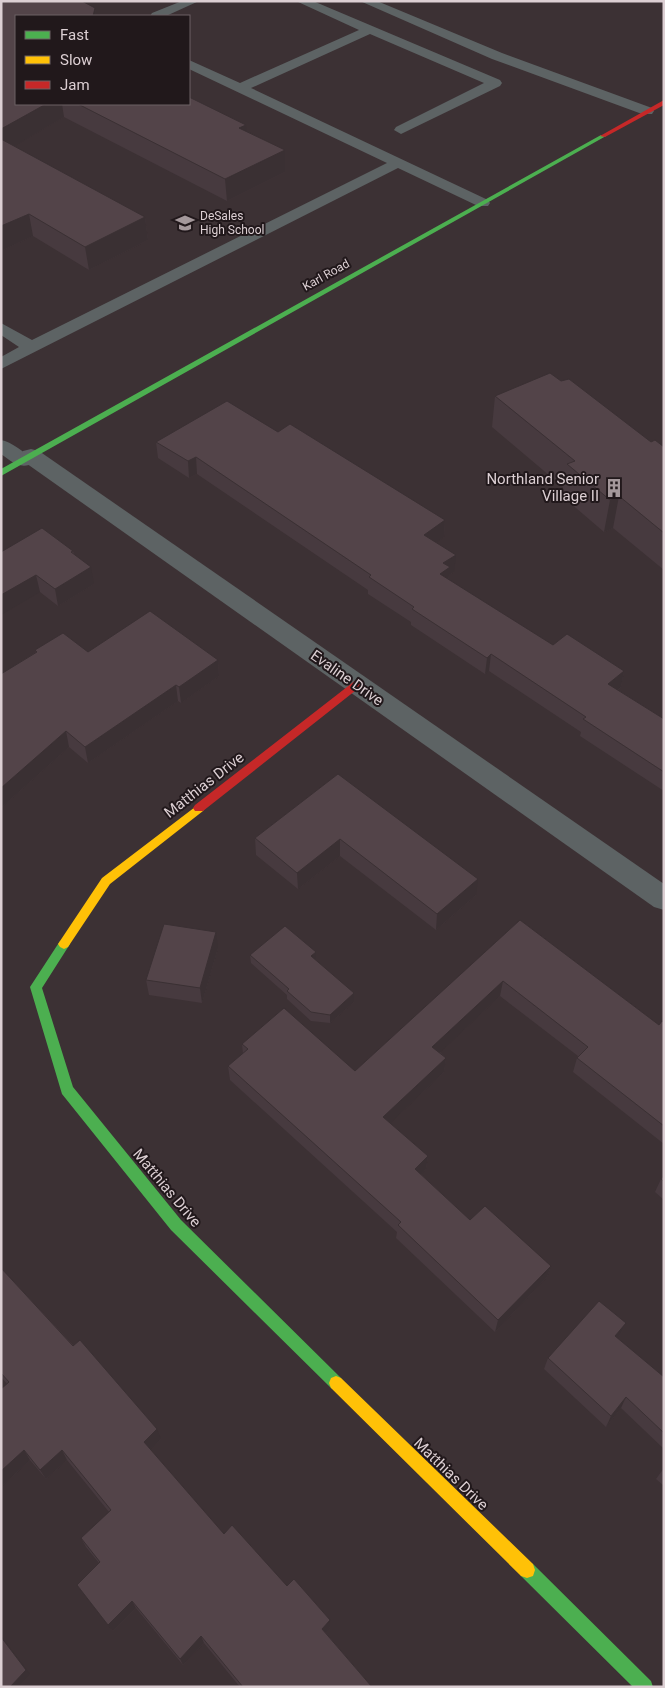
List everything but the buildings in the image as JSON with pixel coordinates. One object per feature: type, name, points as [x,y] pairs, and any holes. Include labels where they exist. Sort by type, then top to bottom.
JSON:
[{"type":"main road","name":"Karl Road","points":[[1,473],[664,102]]},
{"type":"main road","name":"Matthias Drive","points":[[356,684],[106,881],[36,987],[67,1090],[176,1225],[644,1687]]},
{"type":"street","name":"Evaline Drive","points":[[27,458],[664,899]]},
{"type":"lane","points":[[158,15],[193,1]]},
{"type":"lane","points":[[302,1],[495,83],[401,130]]},
{"type":"lane","points":[[366,1],[506,59],[647,111]]},
{"type":"lane","points":[[240,88],[370,30]]},
{"type":"lane","points":[[190,64],[483,203]]},
{"type":"lane","points":[[1,364],[398,163]]},
{"type":"lane","points":[[1,328],[31,348]]},
{"type":"lane","points":[[1,446],[27,458]]},
{"type":"traffic: fast","points":[[1,473],[603,136]]},
{"type":"traffic: fast","points":[[64,944],[36,987],[67,1090],[176,1225],[336,1383]]},
{"type":"traffic: fast","points":[[527,1570],[645,1687]]},
{"type":"traffic: slow","points":[[64,944],[106,881],[199,808]]},
{"type":"traffic: slow","points":[[336,1383],[527,1570]]},
{"type":"traffic: jam","points":[[603,136],[664,102]]},
{"type":"traffic: jam","points":[[199,808],[356,684]]},
{"type":"place","name":"DeSales High School","points":[[185,223]]},
{"type":"place","name":"Northland Senior Village II","points":[[614,488]]}]
